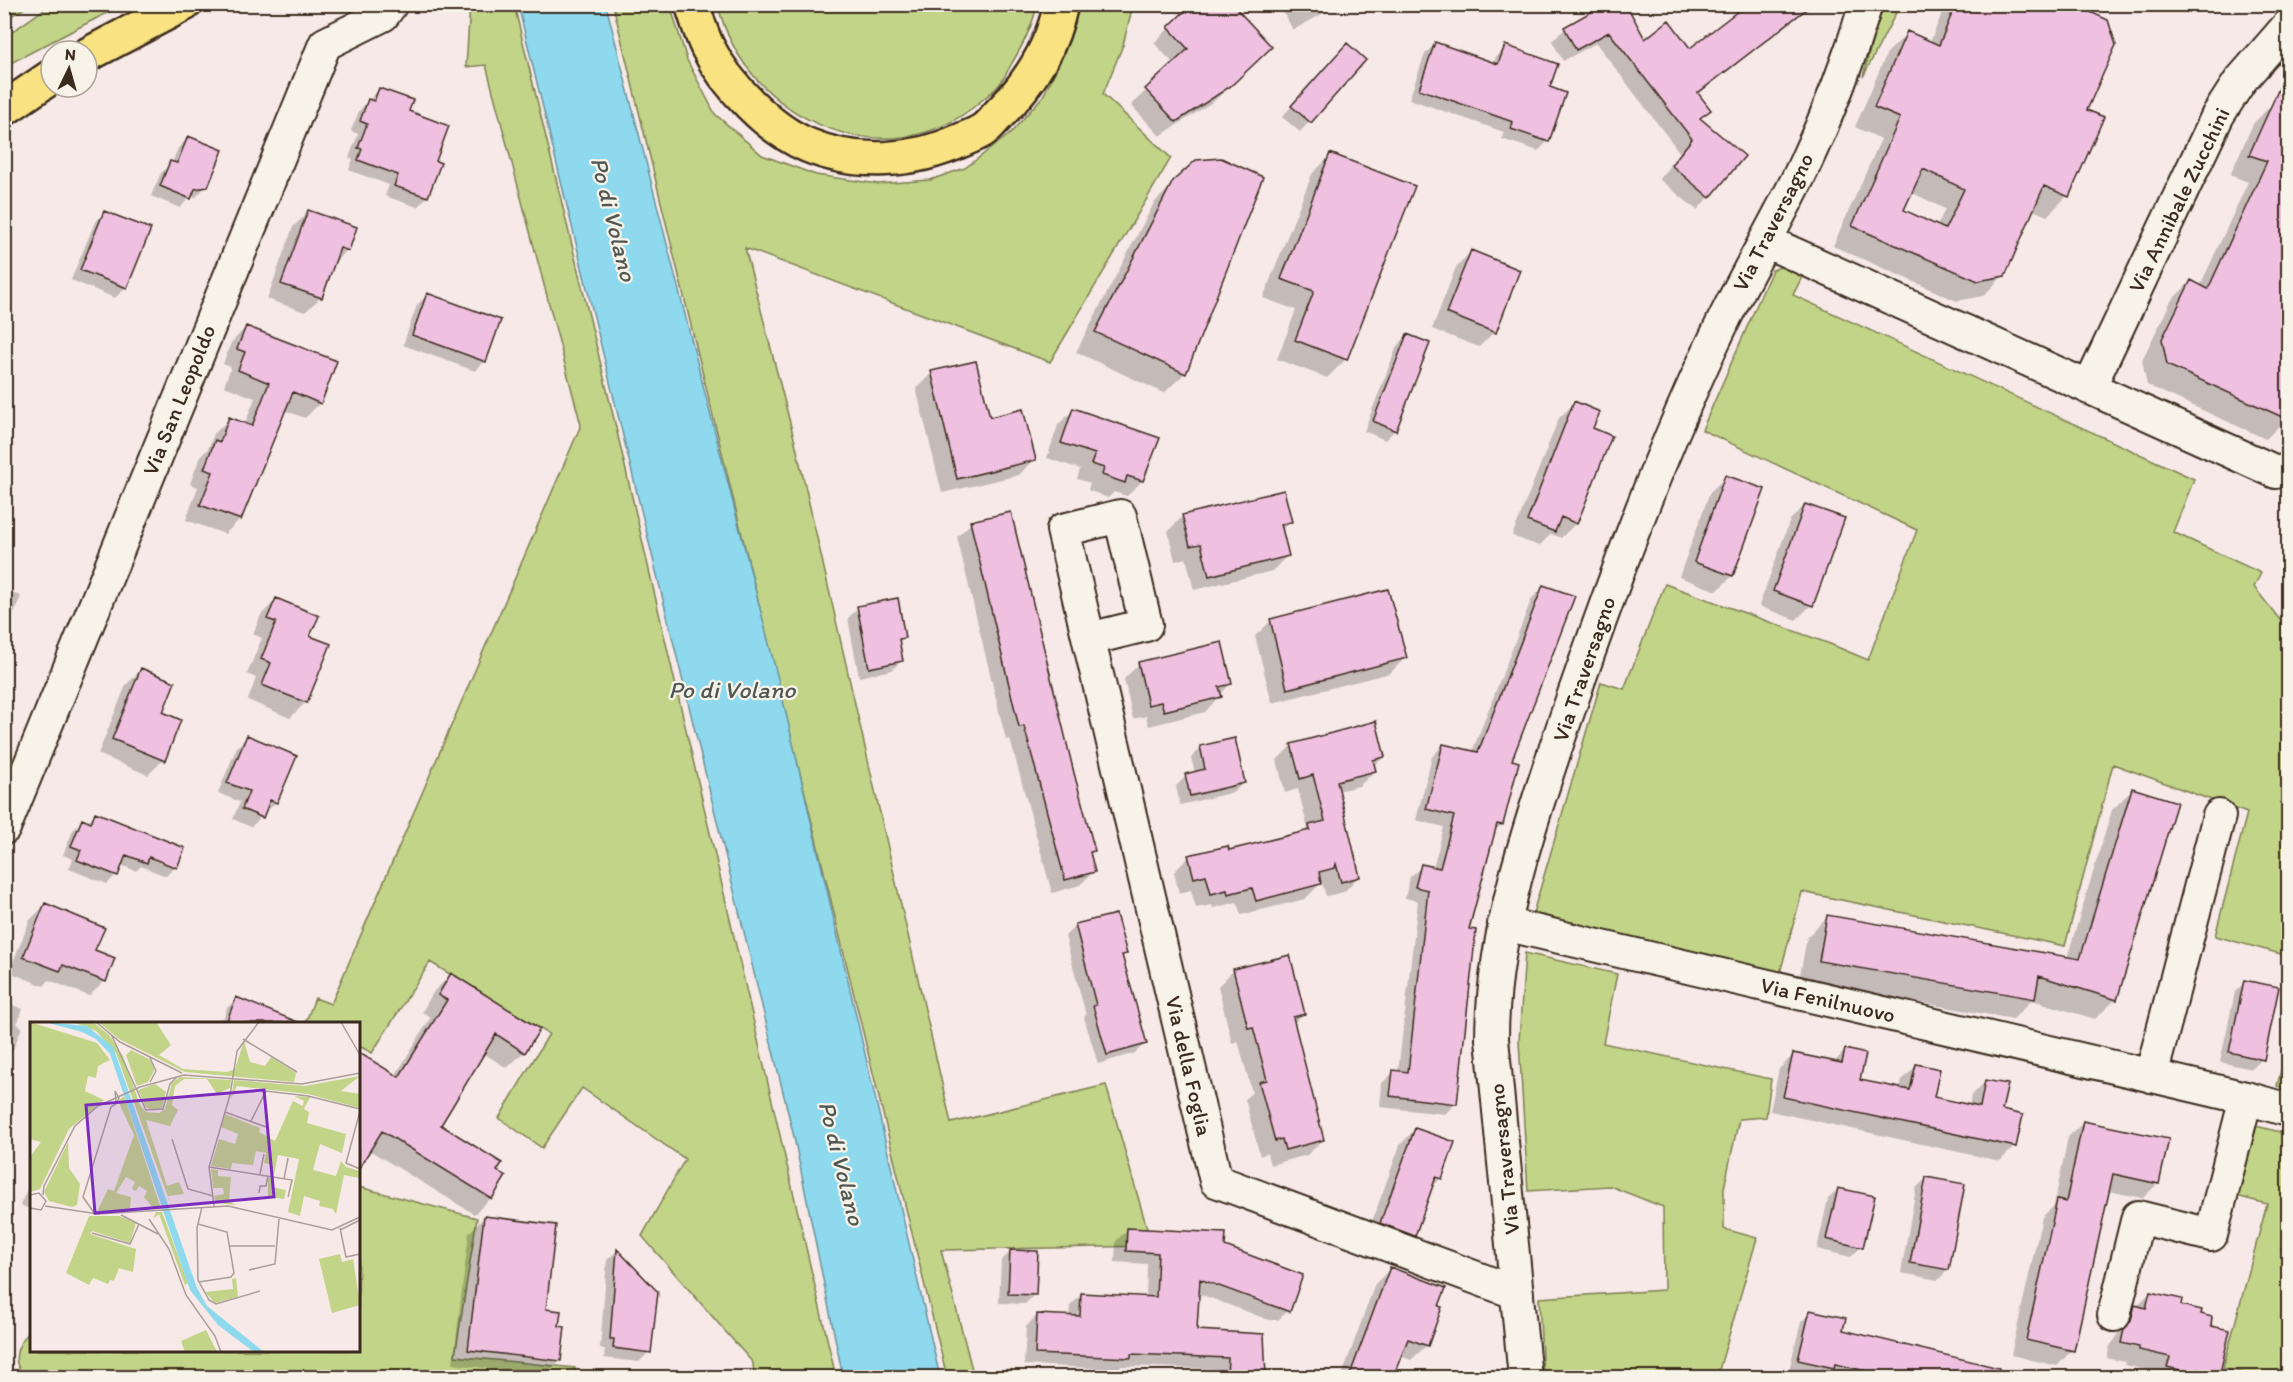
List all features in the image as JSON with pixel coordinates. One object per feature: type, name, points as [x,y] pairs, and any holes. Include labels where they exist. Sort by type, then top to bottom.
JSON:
[{"type":"main road","points":[[99,49],[184,4]]},
{"type":"main road","points":[[692,4],[708,48],[733,87],[768,121],[806,145],[850,158],[901,158],[941,150],[983,130],[1021,92],[1043,56],[1061,4]]},
{"type":"main road","points":[[4,109],[39,85]]},
{"type":"street","name":"Via San Leopoldo","points":[[4,828],[325,44],[383,15],[391,4]]},
{"type":"street","name":"Via Traversagno","points":[[1525,1377],[1492,1039],[1492,1006],[1504,924],[1543,788],[1585,664],[1682,409],[1821,127],[1866,4]]},
{"type":"street","name":"Via Annibale Zucchini","points":[[2089,387],[2218,115],[2240,81],[2289,26]]},
{"type":"street","points":[[1765,241],[2276,472]]},
{"type":"street","name":"Via della Foglia","points":[[1089,639],[1216,1181],[1517,1293]]},
{"type":"street","points":[[2151,1076],[2219,816]]},
{"type":"street","name":"Via Fenilnuovo","points":[[1504,924],[2289,1110]]},
{"type":"street","points":[[2114,1315],[2138,1217],[2211,1235],[2246,1098]]},
{"type":"green space","points":[[5,4],[29,4],[29,5],[5,20]]},
{"type":"green space","points":[[718,4],[1037,5],[1027,34],[1004,77],[996,88],[981,101],[944,125],[904,137],[864,137],[825,127],[789,108],[757,80],[733,46]]},
{"type":"green space","points":[[50,5],[122,5],[57,39],[39,39],[39,48],[5,66],[5,37]]},
{"type":"green space","points":[[470,5],[514,5],[614,419],[836,1377],[754,1377],[753,1363],[642,1236],[685,1159],[582,1088],[542,1148],[499,1118],[549,1034],[430,962],[372,1053],[360,1047],[360,1022],[306,1022],[315,998],[331,1004],[581,425],[486,65],[466,67]]},
{"type":"green space","points":[[613,5],[670,5],[687,60],[715,114],[762,155],[816,175],[878,184],[930,180],[965,168],[1010,134],[1043,96],[1064,54],[1080,5],[1133,5],[1123,45],[1103,94],[1171,158],[1050,362],[745,248],[796,446],[951,1123],[1106,1085],[1152,1246],[941,1250],[974,1377],[947,1377]]},
{"type":"green space","points":[[1881,5],[1900,5],[1863,77]]},
{"type":"green space","points":[[1786,265],[1804,273],[1793,295],[2194,479],[2173,532],[2261,573],[2254,587],[2288,630],[2288,956],[2215,936],[2247,813],[2113,764],[2065,946],[1802,892],[1780,973],[1533,913],[1601,682],[1624,689],[1665,584],[1868,660],[1917,530],[1702,430],[1772,270]]},
{"type":"green space","points":[[1525,953],[1617,974],[1603,1043],[1771,1079],[1766,1117],[1739,1119],[1724,1188],[1724,1229],[1757,1238],[1717,1377],[1543,1377],[1539,1298],[1664,1290],[1663,1207],[1610,1186],[1528,1191],[1519,1041]]},
{"type":"green space","points":[[2288,1043],[2288,1089],[2277,1086]]},
{"type":"green space","points":[[2244,1123],[2288,1134],[2288,1220],[2281,1250],[2288,1252],[2288,1377],[2259,1377],[2223,1368],[2267,1204],[2225,1193]]},
{"type":"green space","points":[[360,1187],[477,1218],[455,1356],[575,1368],[575,1377],[32,1378],[19,1369],[16,1356],[25,1336],[30,1332],[30,1352],[360,1352]]},
{"type":"water","name":"Po di Volano","points":[[518,5],[606,5],[778,679],[940,1377],[843,1377],[794,1137]]},
{"type":"building","points":[[1192,4],[1232,4],[1272,47],[1231,86],[1176,122],[1145,89],[1188,49],[1168,27]]},
{"type":"building","points":[[1605,4],[1626,4],[1645,39],[1669,20],[1690,48],[1747,4],[1813,4],[1698,93],[1711,110],[1700,118],[1745,156],[1710,198],[1671,165],[1692,139],[1609,32],[1576,50],[1564,27]]},
{"type":"building","points":[[1956,4],[2073,4],[2108,20],[2116,45],[2087,110],[2104,117],[2069,197],[2044,186],[2005,276],[1978,281],[1852,226],[1900,118],[1874,107],[1907,31],[1939,45]],"holes":[[[1923,169],[1964,189],[1945,229],[1904,210]]]},
{"type":"building","points":[[1435,42],[1498,64],[1505,45],[1558,64],[1550,87],[1566,93],[1549,142],[1511,129],[1513,122],[1419,89]]},
{"type":"building","points":[[1347,43],[1366,60],[1311,123],[1291,106]]},
{"type":"building","points":[[2289,66],[2289,420],[2167,365],[2162,339],[2191,280],[2208,289],[2267,161],[2249,155]]},
{"type":"building","points":[[379,88],[413,100],[409,111],[449,126],[436,161],[441,163],[428,197],[394,186],[398,175],[358,160],[362,149],[358,148],[367,124],[360,121],[368,99],[374,101]]},
{"type":"building","points":[[188,136],[223,150],[208,187],[195,189],[191,199],[160,186],[170,161],[177,163]]},
{"type":"building","points":[[1330,153],[1415,186],[1347,360],[1295,340],[1314,291],[1281,279]]},
{"type":"building","points":[[1221,158],[1263,177],[1186,374],[1095,332],[1173,181],[1196,160]]},
{"type":"building","points":[[308,210],[357,227],[349,251],[340,248],[322,298],[281,284]]},
{"type":"building","points":[[104,211],[151,229],[127,288],[80,270]]},
{"type":"building","points":[[1471,250],[1520,270],[1496,333],[1446,313]]},
{"type":"building","points":[[427,293],[501,320],[486,362],[412,335]]},
{"type":"building","points":[[246,326],[337,361],[321,404],[293,392],[241,520],[200,505],[213,472],[204,469],[215,440],[220,442],[229,417],[252,426],[269,383],[238,370],[245,352],[237,349]]},
{"type":"building","points":[[1407,334],[1430,343],[1396,431],[1373,421]]},
{"type":"building","points":[[976,361],[990,417],[1023,409],[1036,460],[957,479],[931,371]]},
{"type":"building","points":[[1574,401],[1600,412],[1593,428],[1612,436],[1577,524],[1561,517],[1555,532],[1527,521]]},
{"type":"building","points":[[1073,408],[1160,438],[1143,481],[1127,476],[1125,483],[1102,475],[1104,468],[1091,464],[1095,454],[1061,443]]},
{"type":"building","points":[[1725,475],[1765,489],[1733,576],[1694,562]]},
{"type":"building","points":[[1284,490],[1292,522],[1281,524],[1289,556],[1209,576],[1201,544],[1190,546],[1182,515]]},
{"type":"building","points":[[1805,504],[1845,518],[1813,606],[1773,591]]},
{"type":"building","points":[[1011,512],[1095,851],[1090,852],[1095,872],[1065,880],[1024,726],[1019,727],[970,521]]},
{"type":"building","points":[[1543,585],[1575,596],[1512,760],[1519,762],[1503,825],[1497,824],[1469,929],[1476,930],[1457,1104],[1390,1096],[1393,1070],[1408,1072],[1428,890],[1415,887],[1421,864],[1440,868],[1454,816],[1426,809],[1443,744],[1478,752]]},
{"type":"building","points":[[1388,589],[1407,658],[1287,689],[1270,619]]},
{"type":"building","points":[[276,598],[319,616],[310,636],[331,644],[307,703],[262,685],[271,663],[261,659],[276,622],[267,619]]},
{"type":"building","points":[[898,598],[905,638],[899,639],[903,661],[869,668],[857,606]]},
{"type":"building","points":[[1222,642],[1232,684],[1219,687],[1222,697],[1164,711],[1161,702],[1148,705],[1138,662]]},
{"type":"building","points":[[141,668],[175,682],[163,712],[181,720],[165,761],[112,739]]},
{"type":"building","points":[[1376,721],[1385,757],[1373,760],[1376,771],[1337,781],[1360,877],[1341,882],[1336,864],[1335,868],[1319,872],[1321,884],[1256,901],[1252,888],[1228,894],[1227,890],[1211,894],[1206,875],[1194,878],[1188,855],[1228,846],[1229,850],[1310,830],[1309,825],[1325,821],[1313,775],[1300,779],[1291,744]]},
{"type":"building","points":[[247,735],[297,756],[277,803],[270,800],[263,818],[242,809],[249,791],[227,783]]},
{"type":"building","points":[[1235,738],[1245,783],[1190,796],[1185,774],[1205,769],[1200,746]]},
{"type":"building","points":[[2132,788],[2177,802],[2117,1000],[2039,976],[2035,999],[1819,961],[1827,915],[2080,959]]},
{"type":"building","points":[[95,812],[185,848],[177,868],[149,857],[147,863],[126,855],[118,876],[77,860],[81,850],[71,846],[82,819],[91,823]]},
{"type":"building","points":[[45,903],[105,928],[95,950],[115,958],[106,982],[63,965],[60,971],[23,957]]},
{"type":"building","points":[[1116,914],[1127,954],[1122,955],[1147,1044],[1107,1055],[1093,1006],[1096,1005],[1075,924]]},
{"type":"building","points":[[1290,955],[1305,1014],[1293,1017],[1324,1140],[1285,1150],[1282,1139],[1275,1141],[1259,1082],[1267,1080],[1253,1027],[1248,1028],[1233,969]]},
{"type":"building","points":[[451,973],[540,1029],[525,1053],[496,1034],[441,1125],[502,1163],[497,1171],[506,1176],[492,1199],[382,1131],[360,1167],[360,1053],[399,1077],[447,1000],[438,995]]},
{"type":"building","points":[[2244,980],[2279,987],[2264,1060],[2229,1052]]},
{"type":"building","points":[[236,997],[298,1022],[226,1022]]},
{"type":"building","points":[[1845,1049],[1866,1054],[1860,1080],[1910,1090],[1916,1064],[1940,1069],[1934,1097],[1980,1107],[1985,1080],[2008,1084],[2002,1110],[2023,1115],[2016,1147],[1783,1097],[1793,1053],[1842,1063]]},
{"type":"building","points":[[2083,1121],[2169,1139],[2159,1184],[2113,1174],[2074,1351],[2026,1340],[2057,1200],[2066,1202]]},
{"type":"building","points":[[1415,1128],[1455,1142],[1442,1179],[1436,1177],[1415,1236],[1380,1223]]},
{"type":"building","points":[[1926,1177],[1965,1184],[1949,1270],[1910,1263]]},
{"type":"building","points":[[1838,1188],[1875,1196],[1863,1248],[1826,1239]]},
{"type":"building","points":[[484,1216],[556,1225],[546,1309],[561,1311],[559,1326],[565,1327],[561,1361],[468,1350]]},
{"type":"building","points":[[1127,1228],[1226,1233],[1225,1246],[1303,1275],[1290,1312],[1200,1279],[1197,1330],[1264,1334],[1266,1377],[1227,1376],[1228,1358],[1131,1354],[1131,1358],[1035,1354],[1037,1314],[1080,1316],[1081,1293],[1156,1297],[1158,1253],[1126,1251]]},
{"type":"building","points":[[617,1249],[658,1292],[651,1353],[613,1348],[614,1339],[610,1339]]},
{"type":"building","points":[[1010,1250],[1038,1251],[1036,1295],[1008,1294]]},
{"type":"building","points":[[1390,1267],[1446,1288],[1439,1306],[1442,1307],[1428,1346],[1408,1339],[1393,1377],[1349,1377]]},
{"type":"building","points":[[2150,1292],[2182,1299],[2181,1305],[2202,1310],[2201,1314],[2212,1317],[2211,1326],[2230,1330],[2220,1373],[2198,1369],[2197,1374],[2167,1367],[2170,1357],[2121,1343],[2124,1329],[2131,1320],[2135,1305],[2146,1308]]},
{"type":"building","points":[[1810,1310],[1846,1318],[1843,1330],[1999,1368],[1998,1377],[1892,1377],[1835,1364],[1834,1368],[1798,1360]]}]
